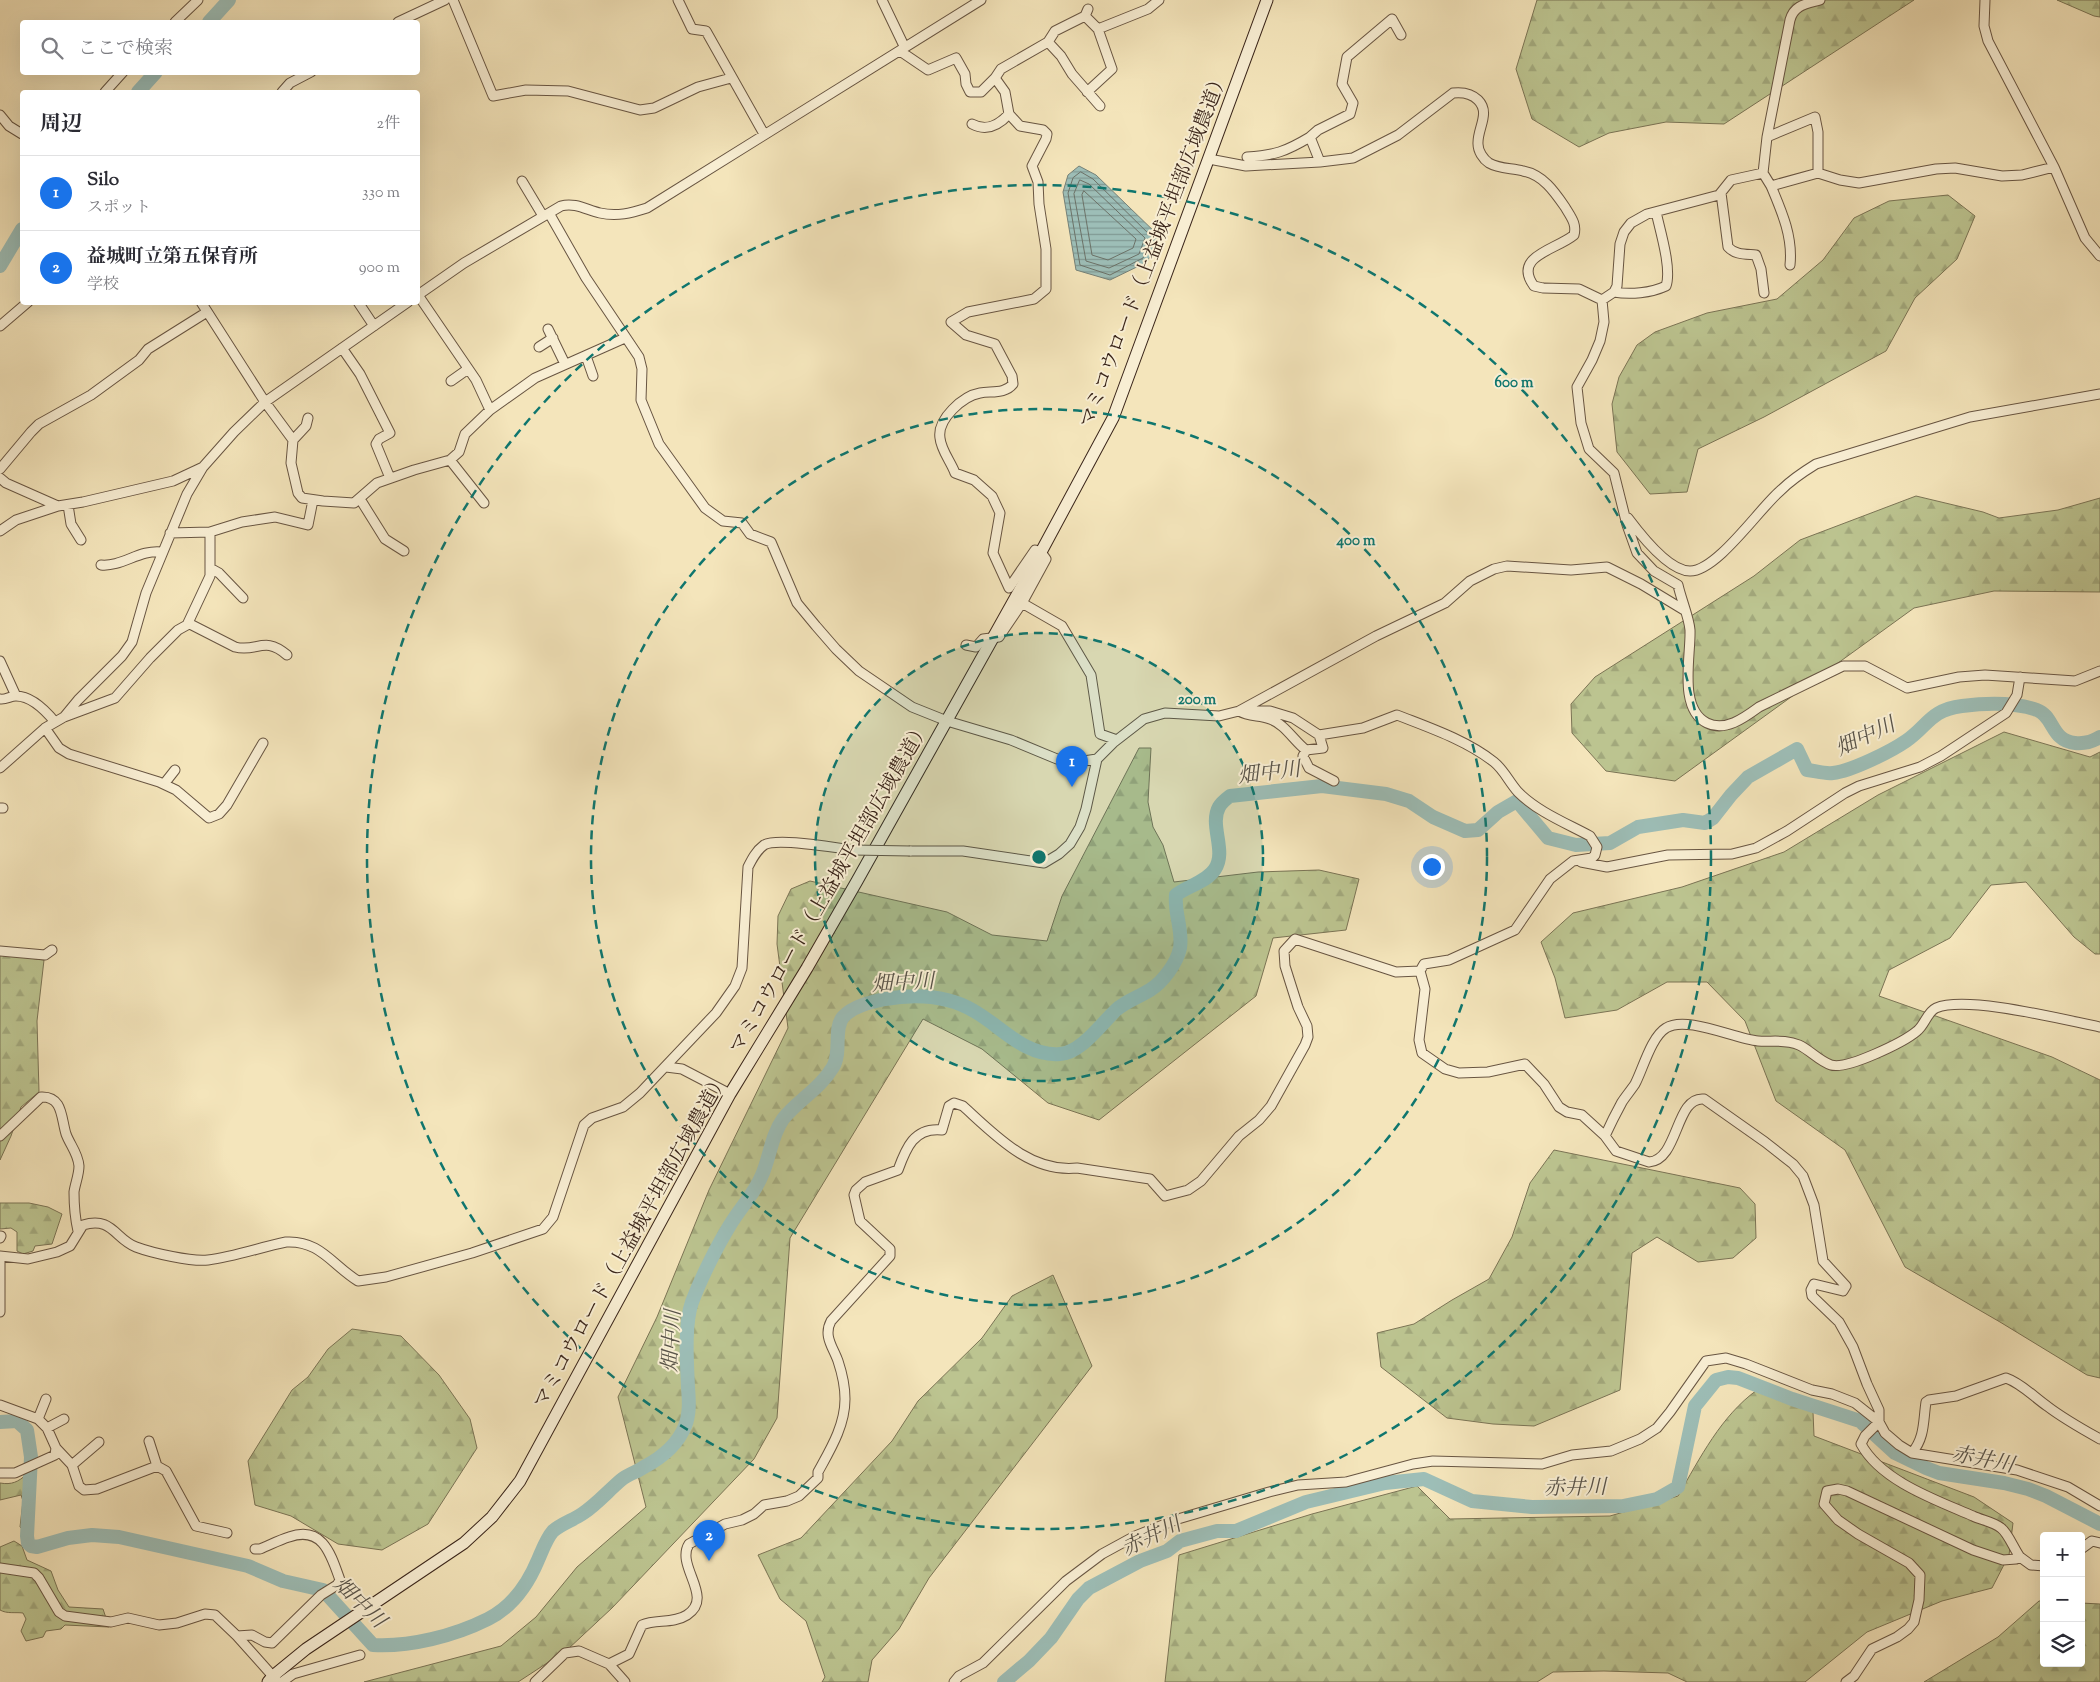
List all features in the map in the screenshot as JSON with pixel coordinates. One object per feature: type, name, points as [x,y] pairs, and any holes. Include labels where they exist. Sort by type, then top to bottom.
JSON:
[{"type":"street","points":[[177,20],[198,0]]},
{"type":"street","points":[[402,20],[445,0]]},
{"type":"street","points":[[453,0],[493,96],[526,90],[568,91],[640,110],[654,108],[698,87],[731,78]]},
{"type":"street","points":[[678,0],[692,29],[706,31],[764,134]]},
{"type":"street","points":[[882,0],[903,50],[928,70],[956,55],[970,92],[981,92],[1002,69],[1048,42],[1055,31],[1087,12],[1098,29],[1112,69],[1088,92]]},
{"type":"street","points":[[420,294],[464,263],[546,214],[567,204],[619,216],[647,208],[981,0]]},
{"type":"street","points":[[1098,29],[1148,9],[1159,0]]},
{"type":"street","name":"マミコウロード（上益城平坦部広域農道）","points":[[276,1680],[306,1649],[464,1543],[492,1518],[520,1481],[730,1094],[807,968],[857,880],[993,639],[1113,418],[1267,0]]},
{"type":"street","points":[[1790,265],[1791,243],[1788,232],[1771,186],[1763,173],[1767,137],[1793,11],[1799,6],[1820,0]]},
{"type":"street","points":[[1984,0],[1984,26],[1988,41],[2054,167],[2085,238],[2100,256]]},
{"type":"street","points":[[1247,157],[1270,155],[1288,150],[1318,130],[1350,114],[1353,103],[1342,84],[1347,57],[1392,18],[1401,35]]},
{"type":"street","points":[[1048,42],[1062,56],[1072,74],[1100,106]]},
{"type":"street","points":[[107,90],[120,75]]},
{"type":"street","points":[[284,90],[290,83],[306,75]]},
{"type":"street","points":[[966,645],[976,647],[983,640],[999,637],[1022,603],[1046,559],[1041,552],[1035,550],[1009,588],[994,553],[1000,513],[992,496],[974,480],[955,474],[939,437],[944,420],[967,397],[980,393],[1002,391],[1013,384],[1012,376],[995,344],[966,335],[951,322],[968,312],[1034,299],[1046,289],[1046,249],[1039,204],[1038,182],[1032,166],[1047,134],[1043,130],[1020,126],[1009,114],[1004,92],[995,78]]},
{"type":"street","points":[[1209,159],[1246,166],[1320,162],[1352,158],[1390,139],[1453,93],[1461,92],[1475,96],[1484,110],[1478,143],[1480,153],[1488,162],[1499,167],[1524,171],[1544,181],[1553,189],[1576,228],[1574,235],[1531,259],[1527,267],[1528,278],[1534,286],[1579,289],[1602,300]]},
{"type":"street","points":[[972,124],[980,128],[989,128],[998,124],[1009,114]]},
{"type":"street","points":[[0,115],[9,126],[20,133]]},
{"type":"street","points":[[1767,137],[1815,117],[1818,132],[1818,173]]},
{"type":"street","points":[[1310,137],[1320,162]]},
{"type":"street","points":[[1771,186],[1818,173],[1840,180],[1859,183],[1936,169],[1955,168],[2002,176],[2022,175],[2054,167]]},
{"type":"street","points":[[1602,300],[1614,292],[1620,244],[1624,232],[1631,223],[1656,212],[1719,195],[1731,180],[1763,173]]},
{"type":"street","points":[[522,181],[546,214],[586,278],[639,356],[642,369],[641,400],[659,444],[705,508],[723,520],[742,523],[750,534],[771,542],[797,603],[836,649],[859,671],[912,708],[947,721],[1011,740],[1057,760],[1078,762],[1097,759]]},
{"type":"street","points":[[1721,192],[1728,247],[1736,253],[1756,255],[1761,269],[1764,293]]},
{"type":"street","points":[[1614,292],[1626,294],[1660,289],[1666,286],[1668,280],[1666,261],[1656,212]]},
{"type":"street","points":[[420,298],[468,370],[490,410]]},
{"type":"street","points":[[1602,300],[1604,322],[1600,341],[1577,387],[1581,423],[1589,449],[1614,473],[1624,516],[1637,552],[1654,571],[1678,586],[1690,630],[1688,678],[1691,702],[1694,712],[1701,720],[1715,727],[1726,726],[1764,704],[1843,666],[1865,666],[1907,688],[1959,677],[1984,675],[2075,681],[2100,671]]},
{"type":"street","points":[[0,326],[24,305]]},
{"type":"street","points":[[203,305],[265,402],[293,440]]},
{"type":"street","points":[[360,305],[374,326]]},
{"type":"street","points":[[64,717],[78,700],[122,656],[132,642],[146,593],[162,552],[187,494],[203,467],[234,432],[265,402],[404,305]]},
{"type":"street","points":[[0,469],[39,424],[91,395],[140,360],[148,349],[207,312]]},
{"type":"street","points":[[548,329],[565,364]]},
{"type":"street","points":[[539,347],[553,338]]},
{"type":"street","points":[[308,418],[306,426],[293,440],[291,463],[298,493],[302,498],[348,503],[360,499],[378,483],[450,460],[460,452],[465,434],[490,410],[536,378],[626,338]]},
{"type":"street","points":[[342,348],[360,374],[390,433],[379,439],[376,444],[390,478]]},
{"type":"street","points":[[586,356],[593,376]]},
{"type":"street","points":[[451,380],[468,370]]},
{"type":"street","points":[[1624,516],[1669,564],[1690,571],[1706,567],[1726,550],[1779,491],[1801,473],[1816,464],[1970,417],[2100,394]]},
{"type":"street","points":[[450,460],[484,503]]},
{"type":"street","points":[[0,531],[16,520],[58,506],[173,481],[203,467]]},
{"type":"street","points":[[0,478],[6,483],[58,506]]},
{"type":"street","points":[[360,499],[385,539],[404,551]]},
{"type":"street","points":[[170,533],[210,532],[242,522],[275,516],[308,526],[313,500]]},
{"type":"street","points":[[68,505],[71,524],[81,540]]},
{"type":"street","points":[[0,768],[45,728],[64,717],[115,698],[150,658],[178,630],[188,623],[210,576],[210,532]]},
{"type":"street","points":[[101,565],[110,566],[139,554],[155,551],[162,552]]},
{"type":"street","points":[[0,1312],[0,1256],[28,1259],[57,1252],[70,1246],[83,1225],[94,1222],[106,1225],[135,1247],[193,1260],[208,1260],[286,1242],[298,1241],[308,1244],[330,1256],[347,1274],[358,1281],[386,1277],[543,1229],[553,1217],[584,1125],[592,1118],[624,1107],[666,1067],[716,1013],[735,986],[742,960],[748,867],[755,854],[765,844],[778,841],[853,850],[963,851],[1044,863],[1060,854],[1070,844],[1080,827],[1097,759],[1117,740],[1144,719],[1165,713],[1220,716],[1239,711],[1376,636],[1445,603],[1474,578],[1494,569],[1507,566],[1571,570],[1607,568],[1641,584],[1684,610]]},
{"type":"street","points":[[210,568],[219,573],[243,598]]},
{"type":"street","points":[[1022,603],[1062,626],[1091,675],[1100,734],[1117,740]]},
{"type":"street","points":[[188,623],[235,647],[242,649],[270,645],[276,646],[287,655]]},
{"type":"street","points":[[0,661],[16,696]]},
{"type":"street","points":[[1573,861],[1607,867],[1668,855],[1732,854],[1756,848],[1859,786],[1920,767],[1941,756],[2006,713],[2017,695],[2020,677]]},
{"type":"street","points":[[0,699],[16,696],[40,706],[55,722]]},
{"type":"street","points":[[1239,711],[1270,711],[1294,718],[1319,735],[1322,748],[1306,750]]},
{"type":"street","points":[[1239,711],[1248,716],[1270,718],[1281,725],[1306,750]]},
{"type":"street","points":[[1319,735],[1363,728],[1397,715],[1445,733],[1494,762],[1518,791],[1530,802],[1590,836],[1597,847],[1595,855],[1592,858],[1573,861],[1550,879],[1515,930],[1449,960],[1424,964],[1420,971],[1425,989],[1419,1040],[1422,1053],[1445,1070],[1459,1073],[1488,1072],[1526,1064],[1544,1084],[1559,1107],[1568,1112],[1582,1115],[1605,1136],[1616,1150],[1637,1159],[1654,1162],[1663,1156],[1685,1111],[1698,1099],[1704,1100],[1794,1164],[1803,1176],[1814,1205],[1823,1261],[1846,1286],[1843,1291],[1814,1284],[1811,1290],[1812,1296],[1839,1322],[1853,1346],[1866,1384],[1879,1410],[1877,1424],[1865,1436],[1861,1444],[1877,1466],[1896,1479],[1940,1502],[2001,1528],[2020,1557],[2032,1565],[2040,1566]]},
{"type":"street","points":[[45,728],[59,748],[68,754],[164,784],[176,790],[206,817],[213,817],[219,814],[227,804],[263,743]]},
{"type":"street","points":[[1306,750],[1303,756],[1309,768],[1334,781]]},
{"type":"street","points":[[164,784],[175,770]]},
{"type":"street","points":[[609,1664],[629,1654],[642,1625],[648,1622],[677,1620],[689,1614],[695,1605],[697,1592],[686,1559],[685,1549],[689,1544],[725,1524],[742,1520],[754,1514],[764,1505],[787,1501],[799,1496],[818,1478],[818,1472],[838,1434],[843,1418],[845,1401],[843,1378],[838,1360],[828,1338],[828,1327],[831,1321],[890,1256],[890,1249],[860,1221],[854,1195],[856,1190],[866,1182],[898,1170],[910,1141],[933,1129],[942,1130],[948,1106],[954,1103],[963,1106],[1008,1147],[1029,1160],[1067,1170],[1077,1168],[1150,1179],[1165,1196],[1188,1190],[1201,1181],[1239,1136],[1259,1120],[1271,1106],[1308,1037],[1307,1026],[1298,1007],[1285,966],[1284,951],[1294,939],[1396,972],[1420,971]]},
{"type":"street","points":[[0,952],[46,955],[52,950]]},
{"type":"street","points":[[1605,1136],[1622,1101],[1635,1083],[1658,1036],[1664,1028],[1671,1025],[1691,1025],[1715,1029],[1757,1041],[1784,1041],[1799,1045],[1831,1065],[1845,1066],[1892,1047],[1919,1030],[1934,1009],[1946,1004],[1986,1005],[2100,1027]]},
{"type":"street","points":[[666,1067],[682,1069],[730,1094]]},
{"type":"street","points":[[0,1136],[41,1097],[50,1097],[54,1100],[64,1120],[65,1132],[77,1154],[79,1167],[74,1192],[75,1218],[78,1231]]},
{"type":"street","points":[[954,1682],[959,1676],[983,1663],[1066,1581],[1102,1554],[1135,1536],[1178,1519],[1269,1492],[1298,1485],[1346,1482],[1413,1464],[1434,1462],[1542,1464],[1572,1455],[1611,1451],[1657,1428],[1706,1360],[1726,1358],[1812,1390],[1832,1394],[1855,1403],[1885,1433],[1912,1453],[2017,1470],[2068,1486],[2100,1506]]},
{"type":"street","points":[[1912,1453],[1921,1439],[1925,1424],[1926,1402],[1956,1396],[2006,1378],[2031,1392],[2045,1406],[2069,1422],[2100,1439]]},
{"type":"street","points":[[38,1419],[46,1399]]},
{"type":"street","points":[[0,1405],[38,1419],[48,1428],[56,1448],[72,1465],[79,1486],[84,1490],[96,1488],[157,1466]]},
{"type":"street","points":[[48,1428],[64,1419]]},
{"type":"street","points":[[149,1441],[157,1466],[166,1471],[196,1526],[227,1533]]},
{"type":"street","points":[[72,1465],[99,1442]]},
{"type":"street","points":[[0,1473],[15,1473],[36,1464],[55,1455],[56,1448]]},
{"type":"street","points":[[1846,1682],[1854,1676],[1872,1649],[1897,1637],[1914,1622],[1920,1575],[1909,1563],[1858,1534],[1838,1520],[1824,1504],[1827,1491],[1838,1489],[1847,1491],[1973,1550],[2003,1560],[2020,1557]]},
{"type":"street","points":[[237,1636],[252,1635],[264,1642],[272,1643],[321,1595],[337,1585],[340,1580],[325,1544],[315,1537],[299,1534],[255,1549]]},
{"type":"street","points":[[2085,1546],[2092,1541],[2100,1543]]},
{"type":"street","points":[[0,1568],[34,1573],[39,1578],[59,1612],[65,1616],[112,1622],[128,1618],[158,1625],[177,1623],[208,1613],[220,1619],[276,1680],[360,1655]]},
{"type":"street","points":[[535,1682],[565,1653],[579,1651],[609,1664],[625,1682]]},
{"type":"green space","points":[[1537,0],[1914,0],[1724,124],[1666,122],[1609,133],[1579,147],[1532,119],[1516,69]]},
{"type":"green space","points":[[2057,0],[2100,0],[2100,17],[2094,16]]},
{"type":"green space","points":[[1948,195],[1975,216],[1957,259],[1915,298],[1886,351],[1764,417],[1698,449],[1687,492],[1650,494],[1617,452],[1612,404],[1619,377],[1637,345],[1655,332],[1707,313],[1777,299],[1823,260],[1854,218],[1889,201]]},
{"type":"green space","points":[[1916,496],[1983,512],[1999,518],[2058,510],[2100,498],[2100,592],[1994,591],[1914,608],[1675,781],[1606,771],[1572,733],[1571,704],[1595,677],[1754,576],[1800,540]]},
{"type":"green space","points":[[2004,732],[2090,757],[2100,752],[2100,954],[2095,954],[2074,937],[2026,882],[1991,885],[1950,938],[1889,970],[1879,996],[2052,1057],[2100,1080],[2100,1378],[2087,1375],[1905,1267],[1845,1150],[1776,1101],[1745,1021],[1707,982],[1667,982],[1617,1010],[1565,1018],[1555,978],[1541,942],[1573,913],[1682,887],[1784,852],[1878,795]]},
{"type":"green space","points":[[1139,748],[1151,748],[1148,802],[1153,827],[1163,845],[1174,882],[1258,872],[1319,870],[1359,879],[1346,930],[1273,938],[1256,996],[1099,1120],[1048,1103],[982,1049],[923,1019],[790,1238],[777,1418],[754,1459],[612,1608],[567,1650],[518,1682],[364,1682],[501,1646],[536,1617],[577,1567],[646,1507],[618,1397],[657,1317],[709,1190],[788,1028],[777,944],[778,916],[791,889],[810,881],[947,912],[992,935],[1047,941],[1062,896]]},
{"type":"green space","points":[[0,954],[44,960],[37,1021],[39,1092],[21,1107],[0,1160]]},
{"type":"green space","points":[[1554,1150],[1740,1188],[1755,1204],[1756,1238],[1733,1258],[1698,1262],[1657,1237],[1632,1253],[1620,1390],[1534,1426],[1493,1424],[1447,1418],[1381,1367],[1377,1333],[1414,1324],[1489,1279],[1512,1237],[1530,1183]]},
{"type":"green space","points":[[0,1203],[29,1203],[48,1207],[62,1214],[52,1244],[35,1246],[33,1251],[23,1254],[17,1251],[17,1232],[11,1228],[0,1229]]},
{"type":"green space","points":[[1053,1275],[1092,1366],[929,1578],[899,1629],[872,1660],[868,1682],[822,1682],[825,1677],[806,1621],[780,1599],[758,1555],[801,1538],[892,1441],[918,1401],[982,1338],[1012,1296]]},
{"type":"green space","points":[[352,1329],[401,1336],[439,1375],[470,1419],[477,1448],[428,1524],[382,1550],[338,1544],[291,1516],[255,1505],[248,1461],[292,1390],[308,1377],[328,1349]]},
{"type":"green space","points":[[1757,1390],[1813,1412],[1814,1436],[1974,1497],[2013,1523],[2009,1555],[1992,1588],[1942,1601],[1867,1632],[1805,1682],[1687,1682],[1668,1673],[1604,1671],[1553,1672],[1537,1682],[1165,1682],[1179,1555],[1312,1514],[1417,1486],[1450,1519],[1610,1516],[1678,1496],[1712,1438],[1744,1400]]},
{"type":"green space","points":[[27,1474],[26,1533],[20,1527],[23,1501],[21,1495],[0,1500],[0,1483],[8,1484],[15,1482]]},
{"type":"green space","points":[[14,1541],[22,1546],[27,1560],[51,1571],[58,1590],[69,1607],[103,1609],[109,1627],[65,1625],[61,1629],[46,1631],[43,1637],[26,1641],[21,1631],[26,1619],[23,1613],[0,1610],[0,1547]]},
{"type":"green space","points":[[2040,1601],[2040,1667],[2085,1667],[2085,1603],[2100,1604],[2100,1682],[1924,1682],[1998,1637]]},
{"type":"water","points":[[1079,166],[1096,175],[1160,237],[1147,262],[1110,280],[1076,270],[1063,192],[1068,175]]},
{"type":"waterway","points":[[211,20],[229,0]]},
{"type":"waterway","points":[[140,90],[153,75]]},
{"type":"waterway","points":[[0,266],[20,232]]},
{"type":"waterway","name":"畑中川","points":[[0,1422],[17,1421],[27,1430],[31,1457],[27,1536],[28,1543],[31,1546],[37,1547],[68,1538],[92,1535],[119,1537],[248,1566],[283,1581],[323,1590],[373,1645],[417,1642],[461,1631],[497,1614],[512,1601],[529,1578],[546,1541],[553,1531],[587,1510],[624,1478],[663,1455],[682,1433],[687,1421],[689,1402],[687,1333],[689,1311],[692,1302],[720,1243],[759,1182],[773,1139],[783,1119],[822,1082],[833,1067],[837,1055],[838,1028],[843,1017],[857,1007],[880,1000],[896,997],[931,997],[953,1002],[974,1011],[1014,1039],[1036,1051],[1047,1054],[1060,1054],[1076,1049],[1120,1007],[1155,987],[1173,966],[1181,941],[1176,895],[1202,881],[1215,869],[1219,854],[1216,814],[1220,806],[1230,796],[1322,786],[1386,794],[1409,801],[1433,817],[1465,831],[1478,830],[1498,812],[1517,801],[1548,838],[1576,845],[1610,843],[1638,827],[1683,820],[1705,823],[1713,818],[1748,777],[1797,749],[1807,770],[1833,773],[1860,765],[1899,745],[1930,719],[1951,708],[1990,704],[2028,707],[2043,713],[2061,738],[2067,741],[2085,743],[2100,737]]},
{"type":"waterway","name":"赤井川","points":[[1004,1682],[1029,1661],[1051,1638],[1078,1599],[1089,1588],[1140,1561],[1167,1551],[1180,1541],[1217,1531],[1236,1531],[1306,1502],[1385,1483],[1424,1479],[1472,1501],[1532,1507],[1623,1506],[1657,1499],[1678,1487],[1695,1406],[1716,1380],[1728,1377],[1738,1378],[1792,1399],[1860,1421],[1895,1453],[1926,1468],[1939,1473],[2004,1483],[2028,1489],[2046,1496],[2100,1524]]},
{"type":"place","name":"Silo","points":[[1072,787]]},
{"type":"place","name":"益城町立第五保育所","points":[[709,1561]]}]
